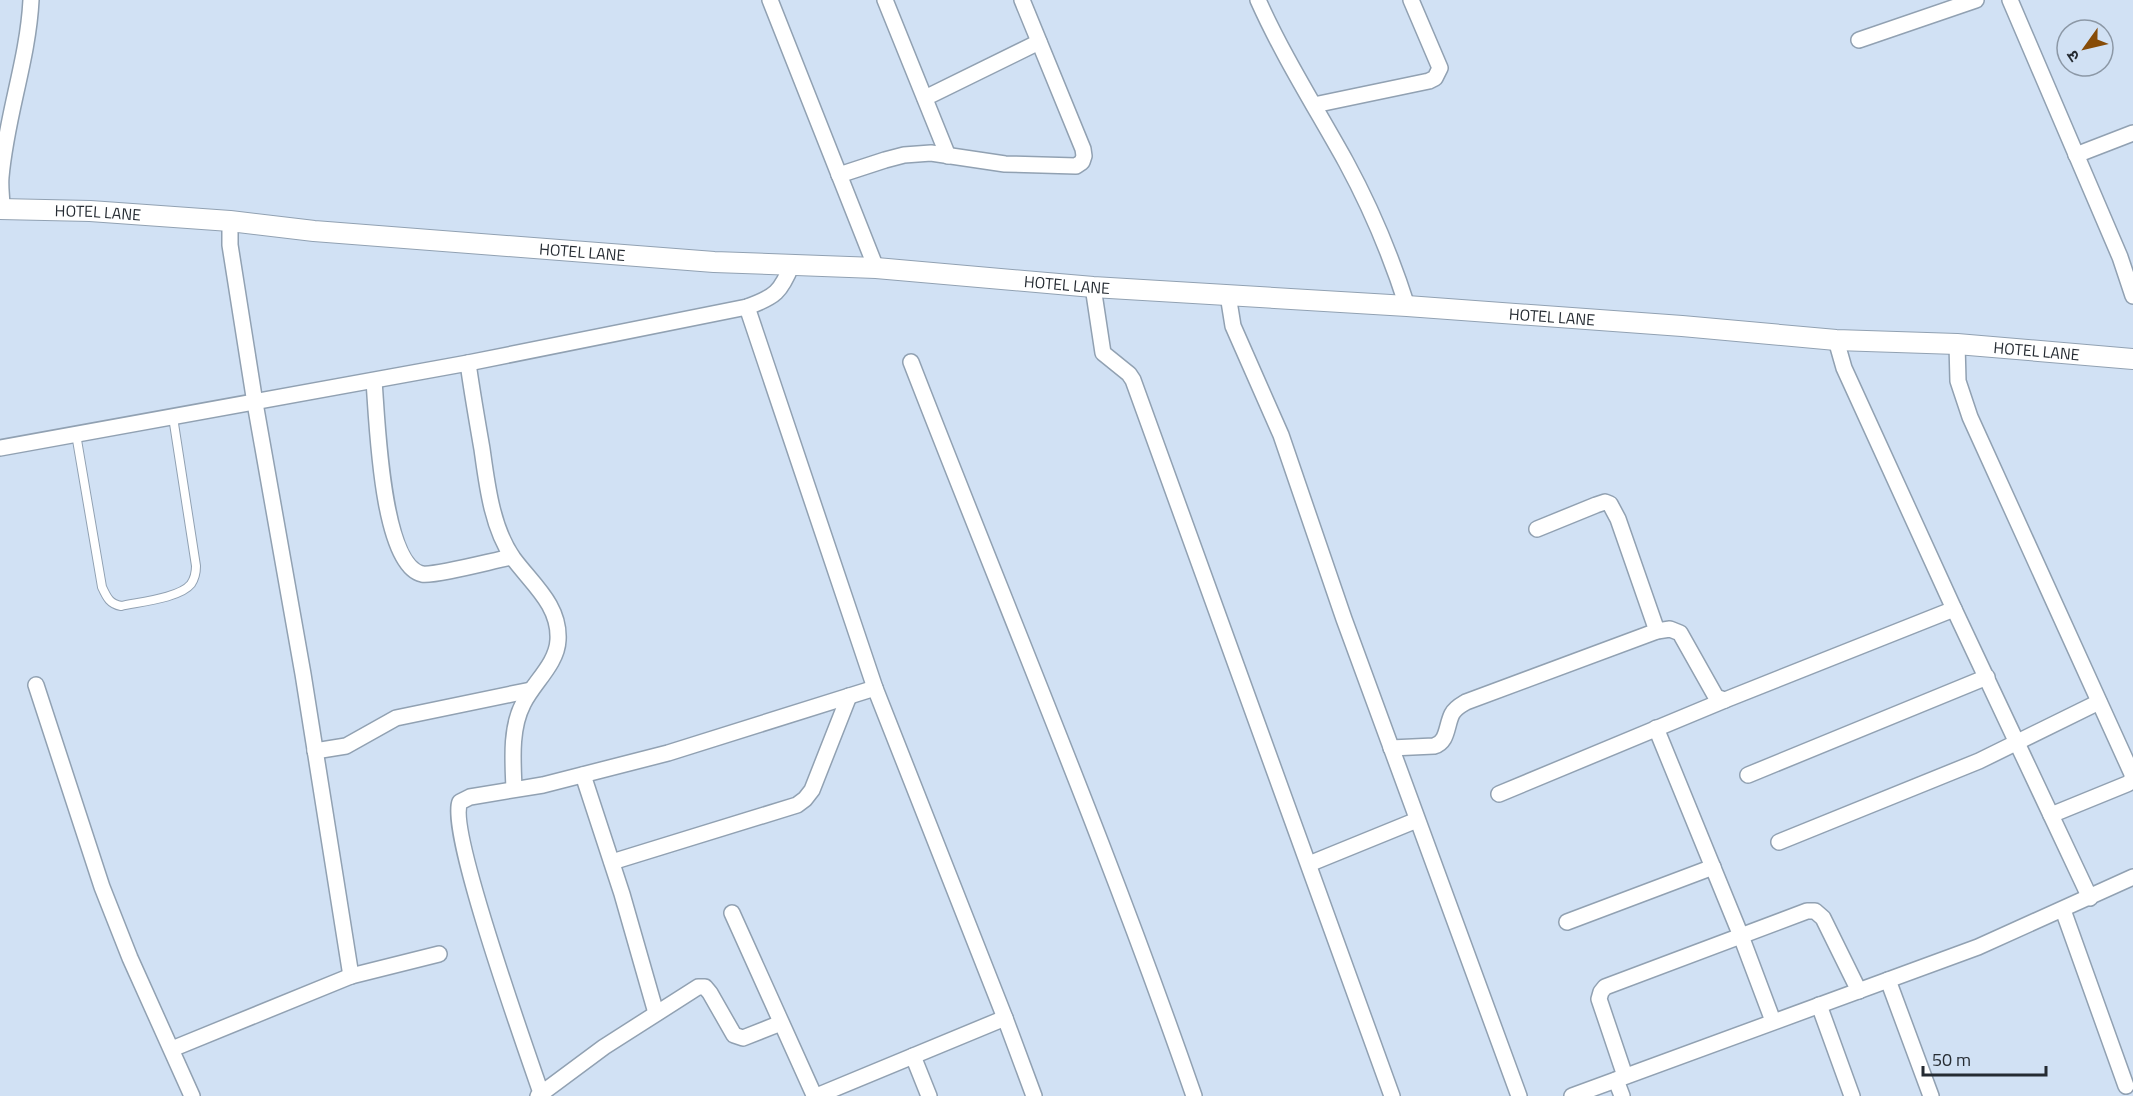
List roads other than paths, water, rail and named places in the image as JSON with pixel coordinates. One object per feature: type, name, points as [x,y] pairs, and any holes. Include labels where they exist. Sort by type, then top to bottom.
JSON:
[{"type":"street","points":[[1,209],[0,179],[5,142],[23,67],[32,0]]},
{"type":"street","points":[[770,0],[876,268]]},
{"type":"street","points":[[885,0],[948,156]]},
{"type":"street","points":[[839,175],[904,155],[931,153],[1005,164],[1076,166],[1082,162],[1083,149],[1022,0]]},
{"type":"street","points":[[1257,0],[1277,42],[1314,105],[1366,203],[1393,262],[1407,306]]},
{"type":"street","points":[[1314,105],[1435,78],[1440,68],[1411,0]]},
{"type":"street","points":[[1859,40],[1976,0]]},
{"type":"street","points":[[2010,0],[2120,258],[2133,296]]},
{"type":"street","points":[[926,98],[1039,42]]},
{"type":"street","points":[[2076,155],[2133,133]]},
{"type":"street","name":"HOTEL LANE","points":[[1,209],[90,211],[230,234],[314,231],[714,262],[788,275],[876,268],[1093,287],[1230,308],[1407,306],[1682,326],[1840,354],[2133,359]]},
{"type":"street","points":[[230,234],[255,403],[315,750],[351,976]]},
{"type":"street","points":[[0,448],[374,381],[747,307],[776,294],[788,275]]},
{"type":"street","points":[[1093,287],[1102,353],[1129,374],[1133,380],[1392,1096]]},
{"type":"street","points":[[747,307],[875,688],[1034,1096]]},
{"type":"street","points":[[1230,308],[1281,435],[1391,748],[1519,1096]]},
{"type":"street","points":[[1840,354],[1954,609],[2090,897]]},
{"type":"street","points":[[1957,356],[1958,381],[1970,417],[2132,774],[2132,781],[2051,815]]},
{"type":"street","points":[[911,362],[993,574],[1085,801],[1159,995],[1194,1096]]},
{"type":"street","points":[[468,363],[488,490],[501,533],[512,557],[548,599],[555,618],[558,641],[555,654],[522,705],[515,728],[514,789]]},
{"type":"street","points":[[374,381],[382,479],[388,516],[410,567],[424,574],[512,557]]},
{"type":"street","points":[[1537,530],[1596,505],[1605,502],[1610,504],[1618,519],[1658,631]]},
{"type":"street","points":[[1498,794],[1954,609]]},
{"type":"street","points":[[1391,748],[1440,744],[1444,740],[1452,715],[1466,702],[1658,631],[1670,629],[1680,633],[1716,697],[1725,700]]},
{"type":"street","points":[[1748,775],[1987,677]]},
{"type":"street","points":[[36,685],[102,887],[130,958],[192,1096]]},
{"type":"street","points":[[781,1023],[738,1038],[705,987],[698,987],[604,1047],[539,1095],[468,863],[457,813],[460,802],[464,799],[584,775],[668,753],[875,688]]},
{"type":"street","points":[[315,750],[346,746],[396,718],[531,690]]},
{"type":"street","points":[[612,862],[796,805],[805,799],[812,790],[849,696]]},
{"type":"street","points":[[1779,842],[1979,761],[2099,702]]},
{"type":"street","points":[[1656,728],[1741,936],[1773,1021]]},
{"type":"street","points":[[584,775],[656,1013]]},
{"type":"street","points":[[1309,864],[1417,820]]},
{"type":"street","points":[[1568,922],[1713,867]]},
{"type":"street","points":[[1572,1096],[1978,947],[2133,877]]},
{"type":"street","points":[[2062,910],[2126,1086]]},
{"type":"street","points":[[1622,1096],[1620,1078],[1599,999],[1600,992],[1605,987],[1807,911],[1815,911],[1823,918],[1832,933],[1858,991]]},
{"type":"street","points":[[732,913],[814,1095],[838,1092],[914,1056],[1005,1018]]},
{"type":"street","points":[[171,1049],[351,976],[439,954]]},
{"type":"street","points":[[1888,980],[1931,1096]]},
{"type":"street","points":[[1819,1005],[1852,1096]]},
{"type":"street","points":[[914,1056],[929,1096]]},
{"type":"lane","points":[[75,434],[102,587],[113,605],[121,606],[179,593],[189,586],[195,577],[196,566],[173,417]]}]
